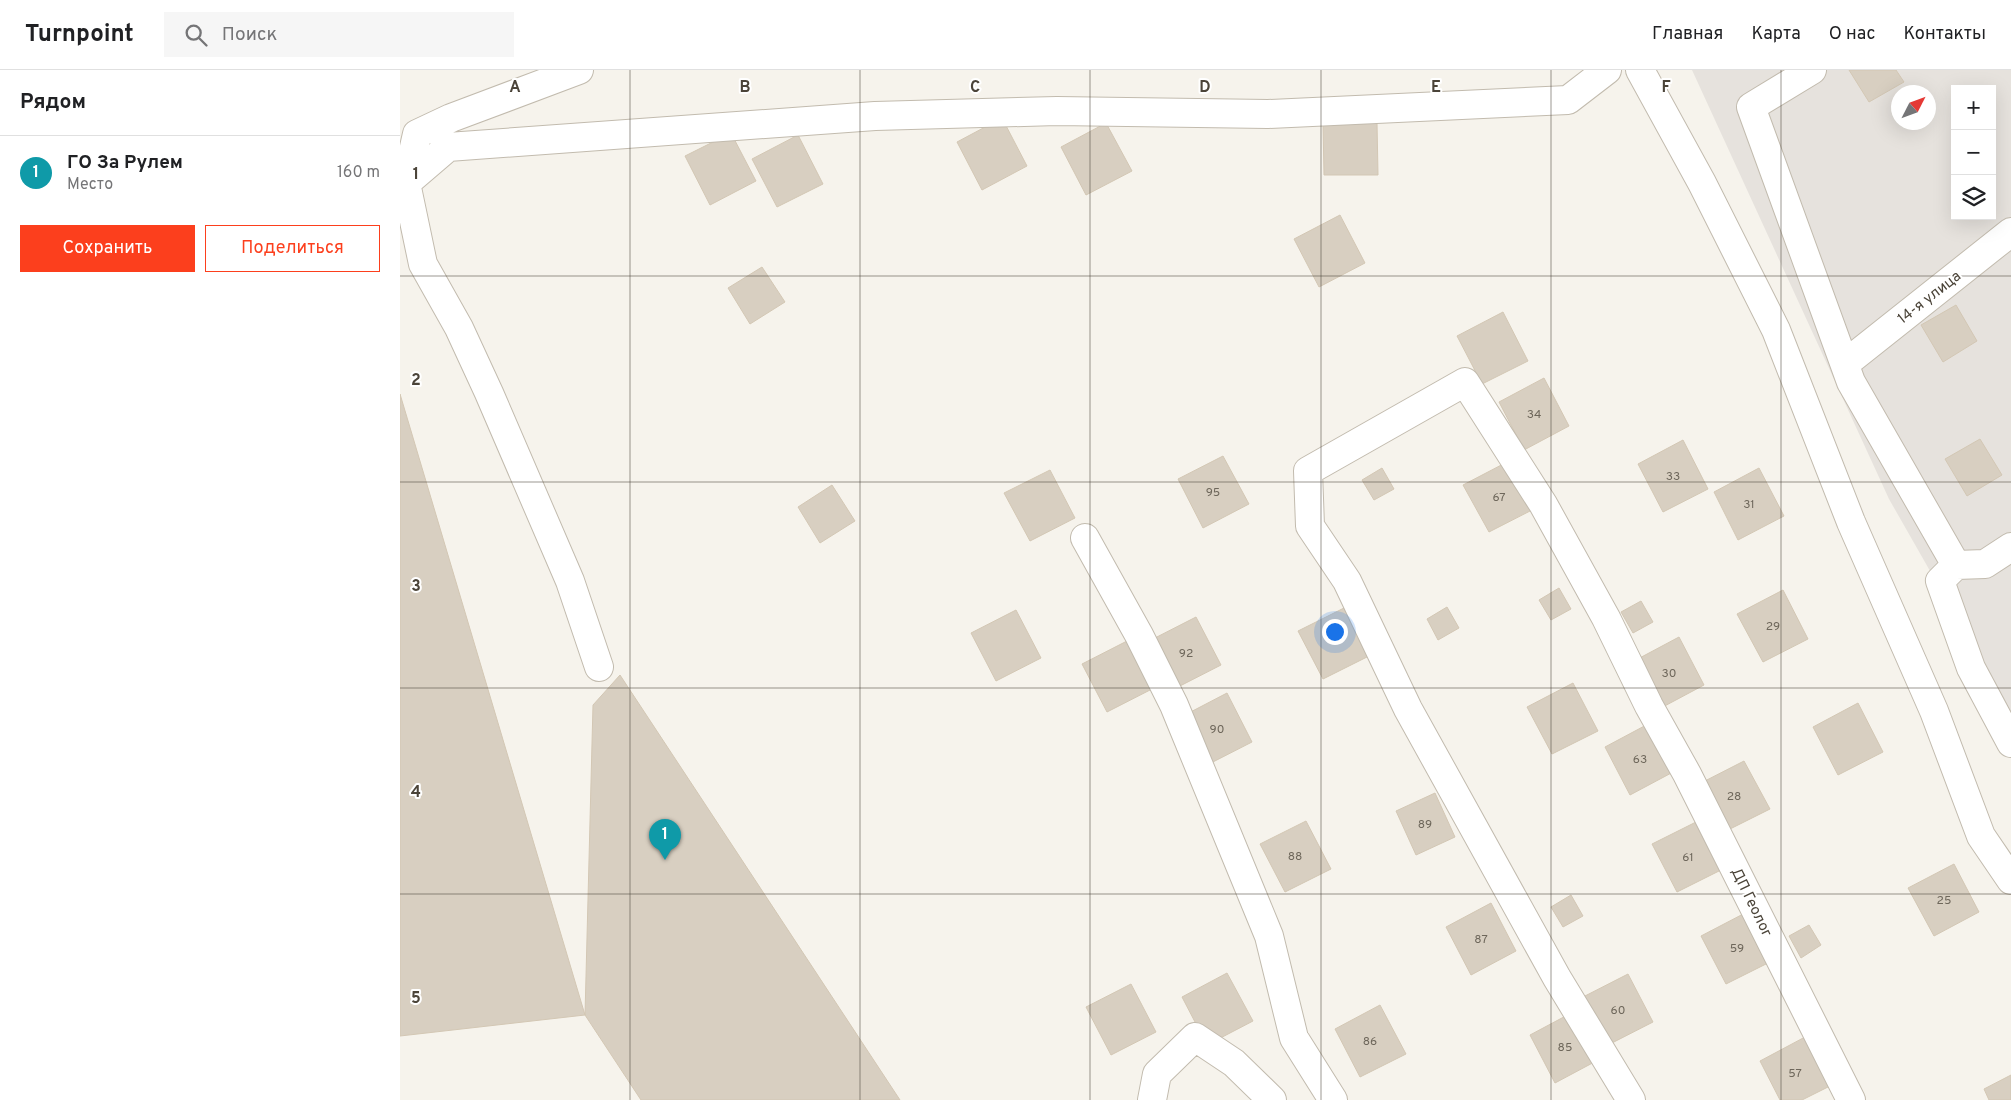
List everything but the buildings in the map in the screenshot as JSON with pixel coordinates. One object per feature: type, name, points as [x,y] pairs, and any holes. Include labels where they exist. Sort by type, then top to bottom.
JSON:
[{"type":"street","points":[[579,70],[451,118],[416,134],[406,183],[423,264],[459,328],[500,420],[570,581],[599,666]]},
{"type":"street","points":[[406,183],[448,147],[875,116],[1057,111],[1268,114],[1568,100],[1607,70]]},
{"type":"street","points":[[1640,70],[1702,183],[1776,330],[1851,522],[1934,711],[1981,836],[2011,880]]},
{"type":"street","points":[[1812,70],[1751,107],[1852,382],[1956,565]]},
{"type":"street","name":"14-я улица","points":[[1846,363],[2011,232]]},
{"type":"street","name":"ДП Геолог","points":[[1631,1100],[1557,978],[1408,709],[1347,582],[1310,526],[1308,471],[1465,382],[1543,504],[1606,618],[1649,706],[1696,791],[1851,1100]]},
{"type":"street","points":[[1085,538],[1139,636],[1174,705],[1269,936],[1294,1038],[1333,1100]]},
{"type":"street","points":[[2011,547],[1985,564],[1956,565],[1940,581],[1971,668],[2011,743]]},
{"type":"street","points":[[1152,1100],[1157,1074],[1195,1038],[1234,1063],[1272,1100]]},
{"type":"shaded area","points":[[1692,70],[2011,70],[2011,713],[1889,499]]},
{"type":"place","name":"ГО За Рулем","points":[[665,860]]}]
